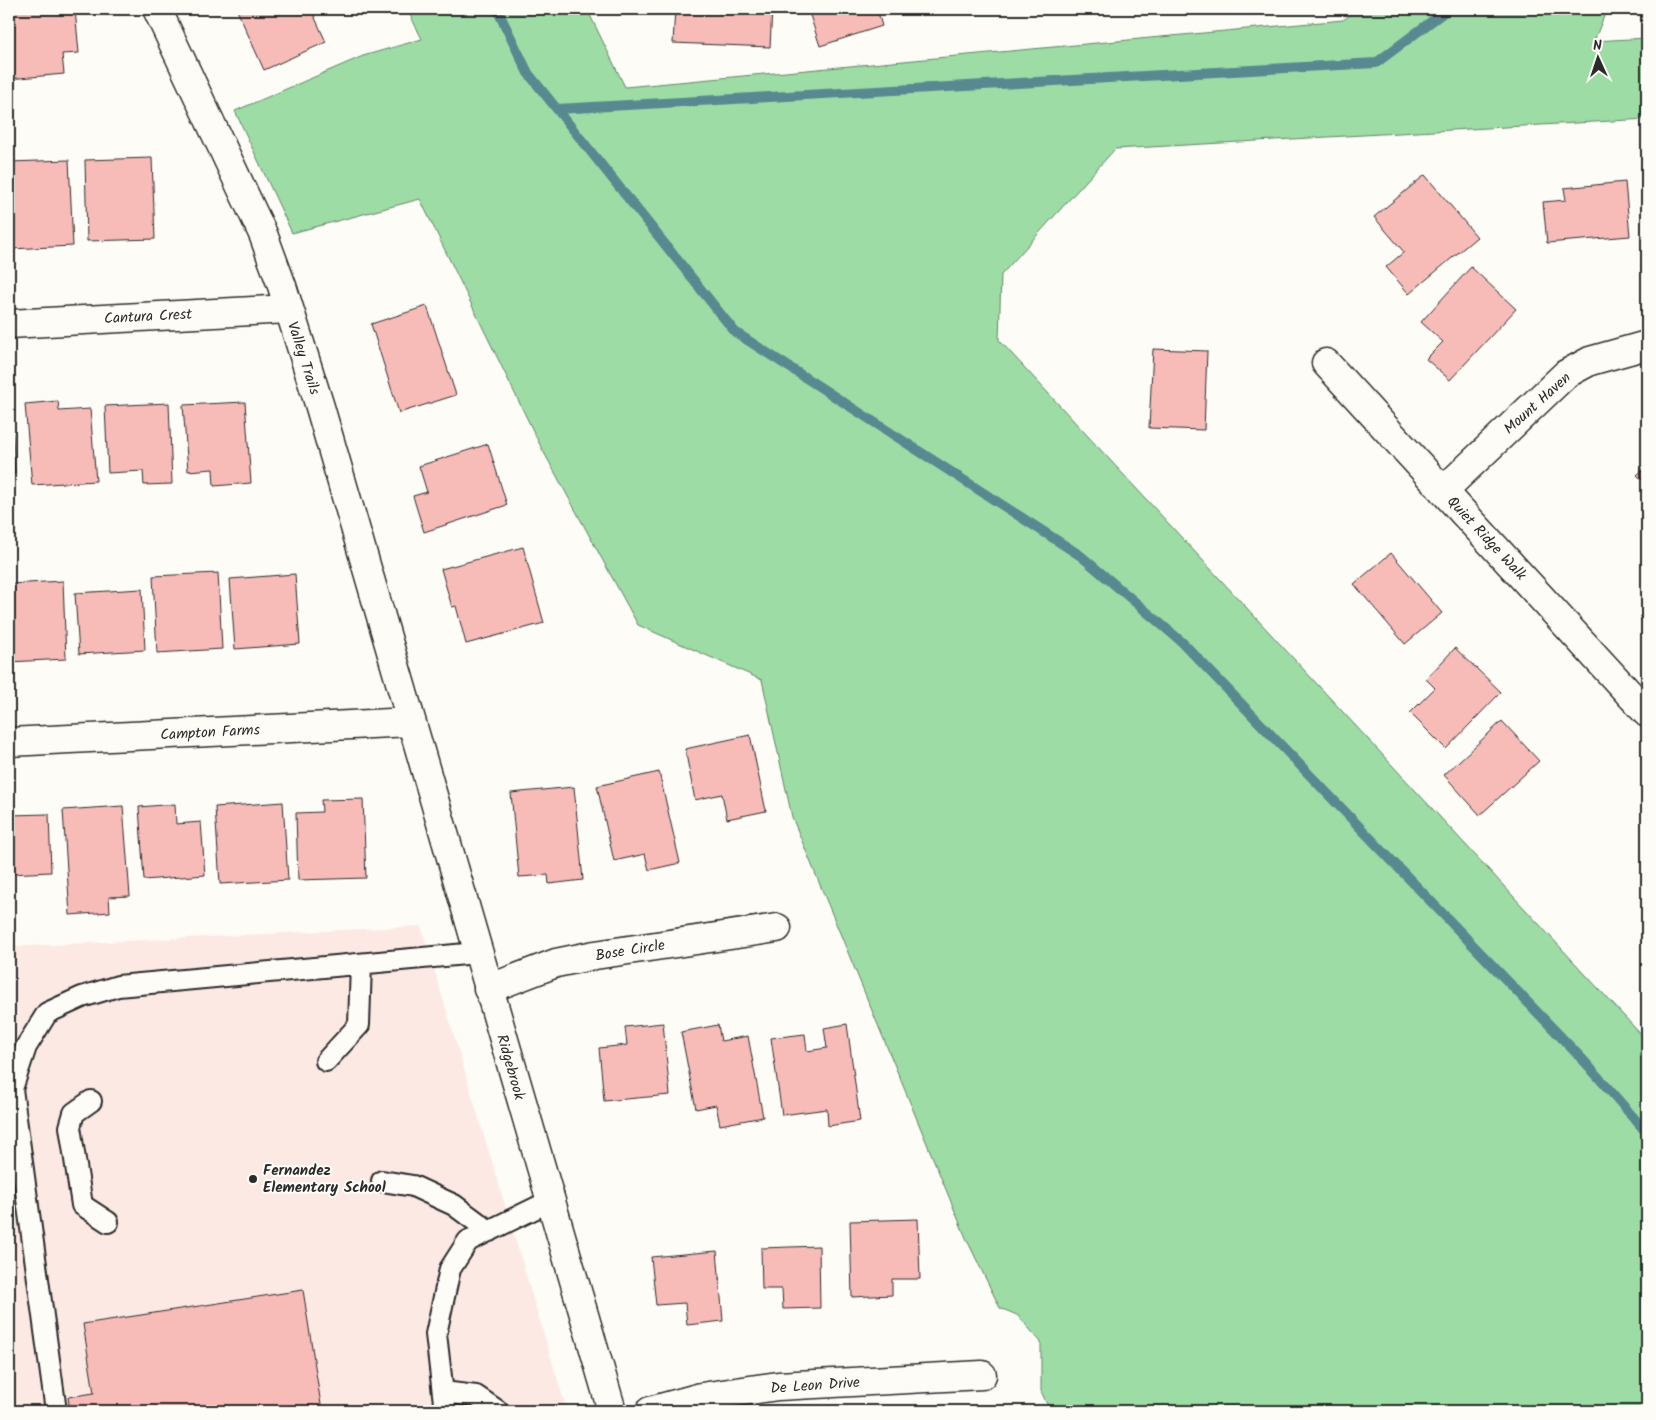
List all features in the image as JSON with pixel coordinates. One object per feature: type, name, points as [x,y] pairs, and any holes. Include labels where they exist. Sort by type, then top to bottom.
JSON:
[{"type":"street","name":"Valley Trails","points":[[157,9],[263,234],[282,286],[320,406],[411,722]]},
{"type":"street","name":"Cantura Crest","points":[[9,324],[288,309]]},
{"type":"street","name":"Mount Haven","points":[[1443,491],[1566,374],[1590,360],[1647,345]]},
{"type":"street","name":"Quiet Ridge Walk","points":[[1326,363],[1647,713]]},
{"type":"street","name":"Campton Farms","points":[[9,742],[411,722]]},
{"type":"street","name":"Ridgebrook","points":[[411,722],[612,1411]]},
{"type":"street","name":"Bose Circle","points":[[488,989],[556,963],[777,928]]},
{"type":"street","name":"De Leon Drive","points":[[650,1411],[702,1397],[778,1386],[982,1375]]},
{"type":"lane","points":[[9,1110],[12,1089],[26,1047],[47,1013],[82,997],[118,986],[477,952]]},
{"type":"lane","points":[[326,1061],[359,1025],[361,964]]},
{"type":"lane","points":[[12,1089],[56,1411]]},
{"type":"lane","points":[[91,1101],[74,1113],[70,1127],[82,1205],[108,1222]]},
{"type":"lane","points":[[382,1181],[414,1186],[454,1205],[489,1231]]},
{"type":"lane","points":[[498,1411],[476,1396],[444,1402],[436,1334],[450,1269],[468,1241],[550,1201]]},
{"type":"shaded area","name":"Fernandez Elementary School","points":[[421,926],[567,1411],[9,1411],[9,947]]},
{"type":"green space","points":[[407,9],[587,9],[625,87],[1343,20],[1358,9],[1607,9],[1594,41],[1647,38],[1647,119],[1115,149],[1001,275],[999,340],[1647,1041],[1647,1411],[1050,1411],[1041,1391],[1041,1342],[1017,1315],[1000,1308],[966,1238],[792,817],[762,680],[638,625],[541,447],[420,199],[292,233],[235,111],[363,56],[422,39]]},
{"type":"building","points":[[9,9],[75,9],[79,53],[62,54],[64,74],[9,79]]},
{"type":"building","points":[[311,9],[326,42],[264,70],[237,10]]},
{"type":"building","points":[[675,9],[772,9],[770,47],[673,43]]},
{"type":"building","points":[[808,9],[877,9],[882,26],[820,46]]},
{"type":"building","points":[[152,158],[155,239],[87,241],[85,160]]},
{"type":"building","points":[[69,160],[73,246],[10,249],[9,162]]},
{"type":"building","points":[[1425,175],[1477,237],[1409,294],[1386,267],[1404,252],[1374,217]]},
{"type":"building","points":[[1625,182],[1630,236],[1547,243],[1543,202],[1566,200],[1564,188]]},
{"type":"building","points":[[1471,267],[1516,309],[1450,380],[1426,359],[1443,342],[1421,322]]},
{"type":"building","points":[[427,306],[456,395],[399,413],[371,324]]},
{"type":"building","points":[[1153,349],[1207,351],[1204,430],[1149,428]]},
{"type":"building","points":[[58,401],[59,411],[90,409],[96,481],[32,485],[25,404]]},
{"type":"building","points":[[9,402],[11,402],[15,474],[9,475]]},
{"type":"building","points":[[245,402],[251,483],[214,486],[213,469],[188,471],[183,405]]},
{"type":"building","points":[[169,403],[172,484],[144,485],[143,471],[108,473],[105,406]]},
{"type":"building","points":[[488,444],[507,505],[424,532],[413,496],[427,492],[419,466]]},
{"type":"building","points":[[1647,466],[1647,485],[1637,475]]},
{"type":"building","points":[[523,547],[544,623],[466,644],[456,606],[452,607],[441,569]]},
{"type":"building","points":[[1391,553],[1442,613],[1405,644],[1354,584]]},
{"type":"building","points":[[218,573],[222,649],[157,653],[153,576]]},
{"type":"building","points":[[295,574],[300,644],[235,649],[230,579]]},
{"type":"building","points":[[63,581],[66,659],[9,662],[9,584]]},
{"type":"building","points":[[142,589],[145,650],[79,654],[75,593]]},
{"type":"building","points":[[1455,648],[1501,692],[1446,749],[1410,713],[1435,688],[1426,679]]},
{"type":"building","points":[[1502,721],[1539,761],[1480,815],[1444,775]]},
{"type":"building","points":[[750,735],[766,811],[727,819],[722,794],[695,800],[685,749]]},
{"type":"building","points":[[659,772],[680,863],[649,870],[645,854],[614,861],[597,786]]},
{"type":"building","points":[[574,787],[583,880],[549,884],[548,875],[519,877],[511,793]]},
{"type":"building","points":[[363,799],[366,878],[298,880],[296,813],[322,812],[321,800]]},
{"type":"building","points":[[283,802],[288,880],[220,884],[215,807]]},
{"type":"building","points":[[175,804],[176,824],[201,822],[205,875],[144,880],[139,807]]},
{"type":"building","points":[[123,806],[130,896],[109,897],[110,912],[70,915],[63,810]]},
{"type":"building","points":[[49,814],[51,872],[9,874],[9,815]]},
{"type":"building","points":[[663,1023],[670,1095],[604,1101],[599,1048],[627,1045],[625,1027]]},
{"type":"building","points":[[847,1024],[860,1121],[828,1126],[827,1109],[782,1115],[771,1038],[805,1034],[807,1051],[827,1048],[824,1028]]},
{"type":"building","points":[[718,1025],[721,1041],[748,1036],[763,1117],[720,1125],[716,1105],[696,1109],[681,1032]]},
{"type":"building","points":[[918,1219],[920,1279],[892,1279],[892,1295],[852,1297],[850,1221]]},
{"type":"building","points":[[819,1246],[820,1308],[783,1309],[782,1289],[762,1289],[761,1248]]},
{"type":"building","points":[[717,1251],[723,1321],[687,1325],[685,1303],[656,1305],[651,1257]]},
{"type":"building","points":[[303,1290],[322,1411],[70,1411],[68,1397],[94,1393],[83,1324]]},
{"type":"waterway","points":[[497,9],[528,73],[735,332],[1081,556],[1182,642],[1585,1062],[1647,1133]]},
{"type":"waterway","points":[[557,109],[1376,63],[1448,9]]},
{"type":"place","name":"Fernandez Elementary School","points":[[253,1179]]}]
